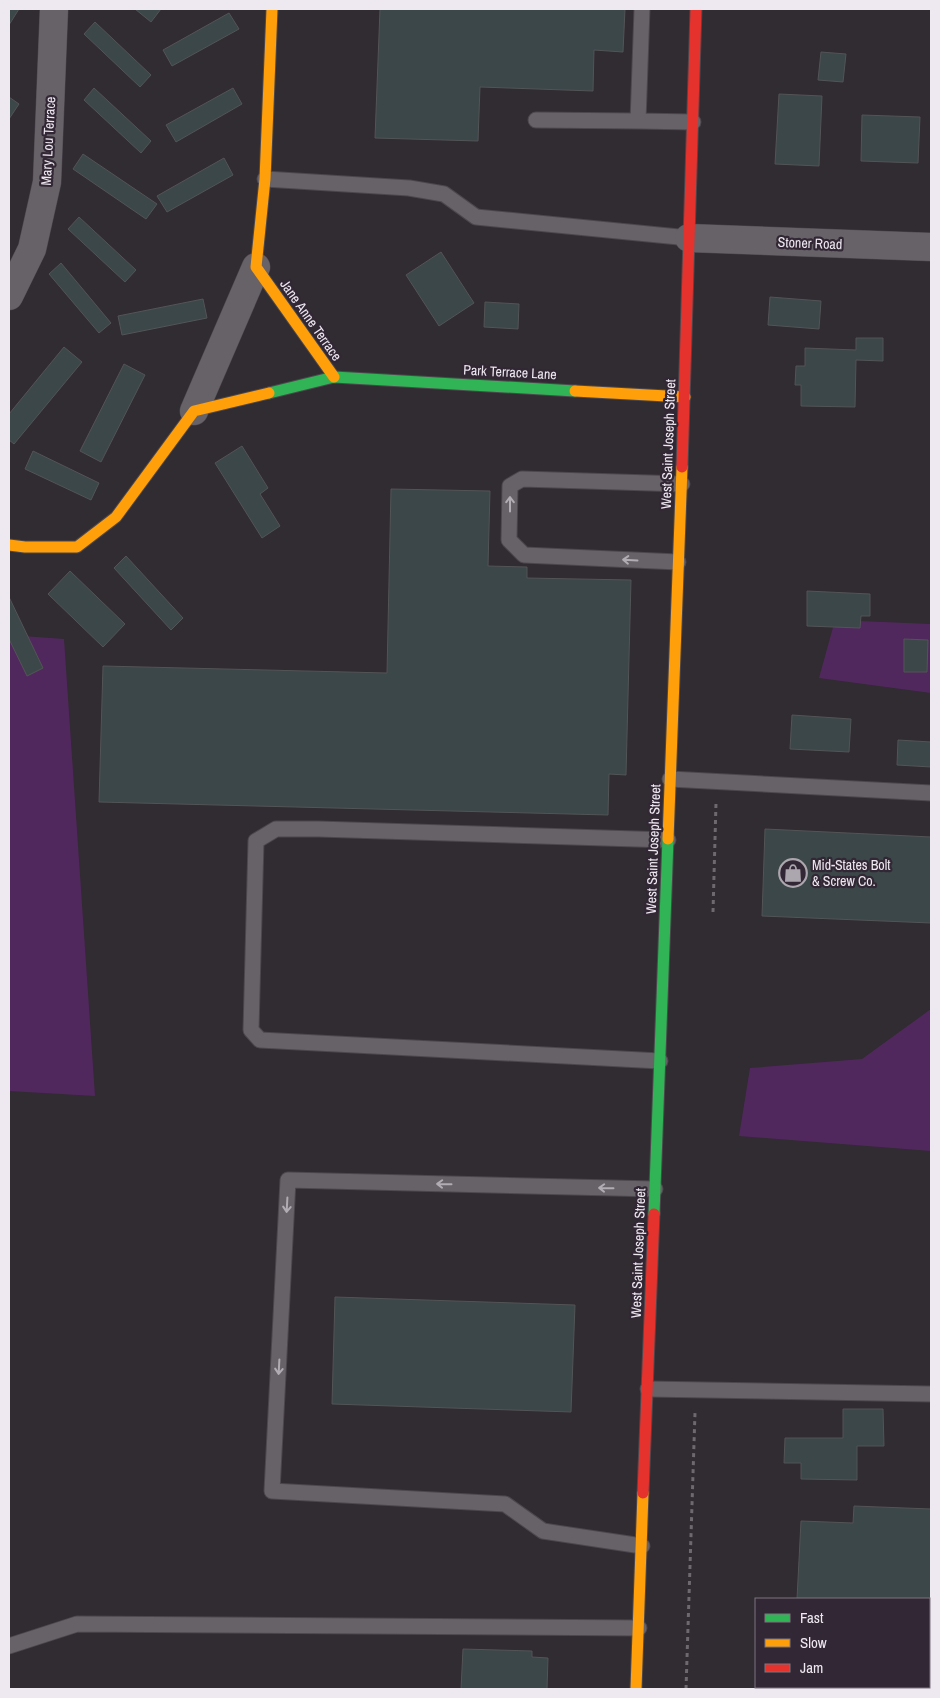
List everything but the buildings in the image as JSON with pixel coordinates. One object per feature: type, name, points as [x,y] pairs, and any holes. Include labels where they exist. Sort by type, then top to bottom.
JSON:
[{"type":"street","name":"Mary Lou Terrace","points":[[9,296],[32,249],[47,182],[54,9]]},
{"type":"street","points":[[9,545],[25,547],[77,547],[116,517],[194,411],[256,266],[265,178],[272,9]]},
{"type":"street","name":"West Saint Joseph Street","points":[[636,1689],[682,484],[696,9]]},
{"type":"street","name":"Stoner Road","points":[[689,238],[931,247]]},
{"type":"street","name":"Jane Anne Terrace","points":[[194,411],[334,377],[256,266]]},
{"type":"street","name":"Park Terrace Lane","points":[[334,377],[685,397]]},
{"type":"lane","points":[[638,121],[642,9]]},
{"type":"lane","points":[[536,120],[693,122]]},
{"type":"lane","points":[[265,178],[409,188],[444,194],[476,217],[689,238]]},
{"type":"lane","points":[[678,562],[524,555],[509,540],[510,486],[522,479],[682,484]]},
{"type":"lane","points":[[670,779],[931,793]]},
{"type":"lane","points":[[660,1061],[260,1040],[251,1030],[256,841],[276,829],[668,840]]},
{"type":"lane","points":[[642,1546],[544,1531],[505,1504],[272,1491],[288,1180],[655,1189]]},
{"type":"lane","points":[[648,1389],[931,1394]]},
{"type":"lane","points":[[9,1646],[77,1624],[639,1628]]},
{"type":"path","points":[[713,912],[717,782]]},
{"type":"path","points":[[686,1689],[696,1390]]},
{"type":"shaded area","points":[[835,620],[931,624],[931,693],[819,678]]},
{"type":"shaded area","points":[[9,635],[64,639],[95,1096],[9,1091]]},
{"type":"shaded area","points":[[931,1009],[931,1151],[739,1136],[750,1068],[862,1059]]},
{"type":"traffic: fast","points":[[269,393],[334,377],[575,391]]},
{"type":"traffic: fast","points":[[654,1214],[668,839]]},
{"type":"traffic: slow","points":[[272,9],[265,179],[256,267],[334,377]]},
{"type":"traffic: slow","points":[[575,391],[685,397]]},
{"type":"traffic: slow","points":[[9,545],[25,547],[77,547],[116,517],[194,411],[269,393]]},
{"type":"traffic: slow","points":[[668,839],[682,467]]},
{"type":"traffic: slow","points":[[636,1689],[643,1493]]},
{"type":"traffic: jam","points":[[682,467],[696,9]]},
{"type":"traffic: jam","points":[[643,1493],[654,1214]]},
{"type":"place","name":"Mid-States Bolt & Screw Co.","points":[[793,873]]}]
